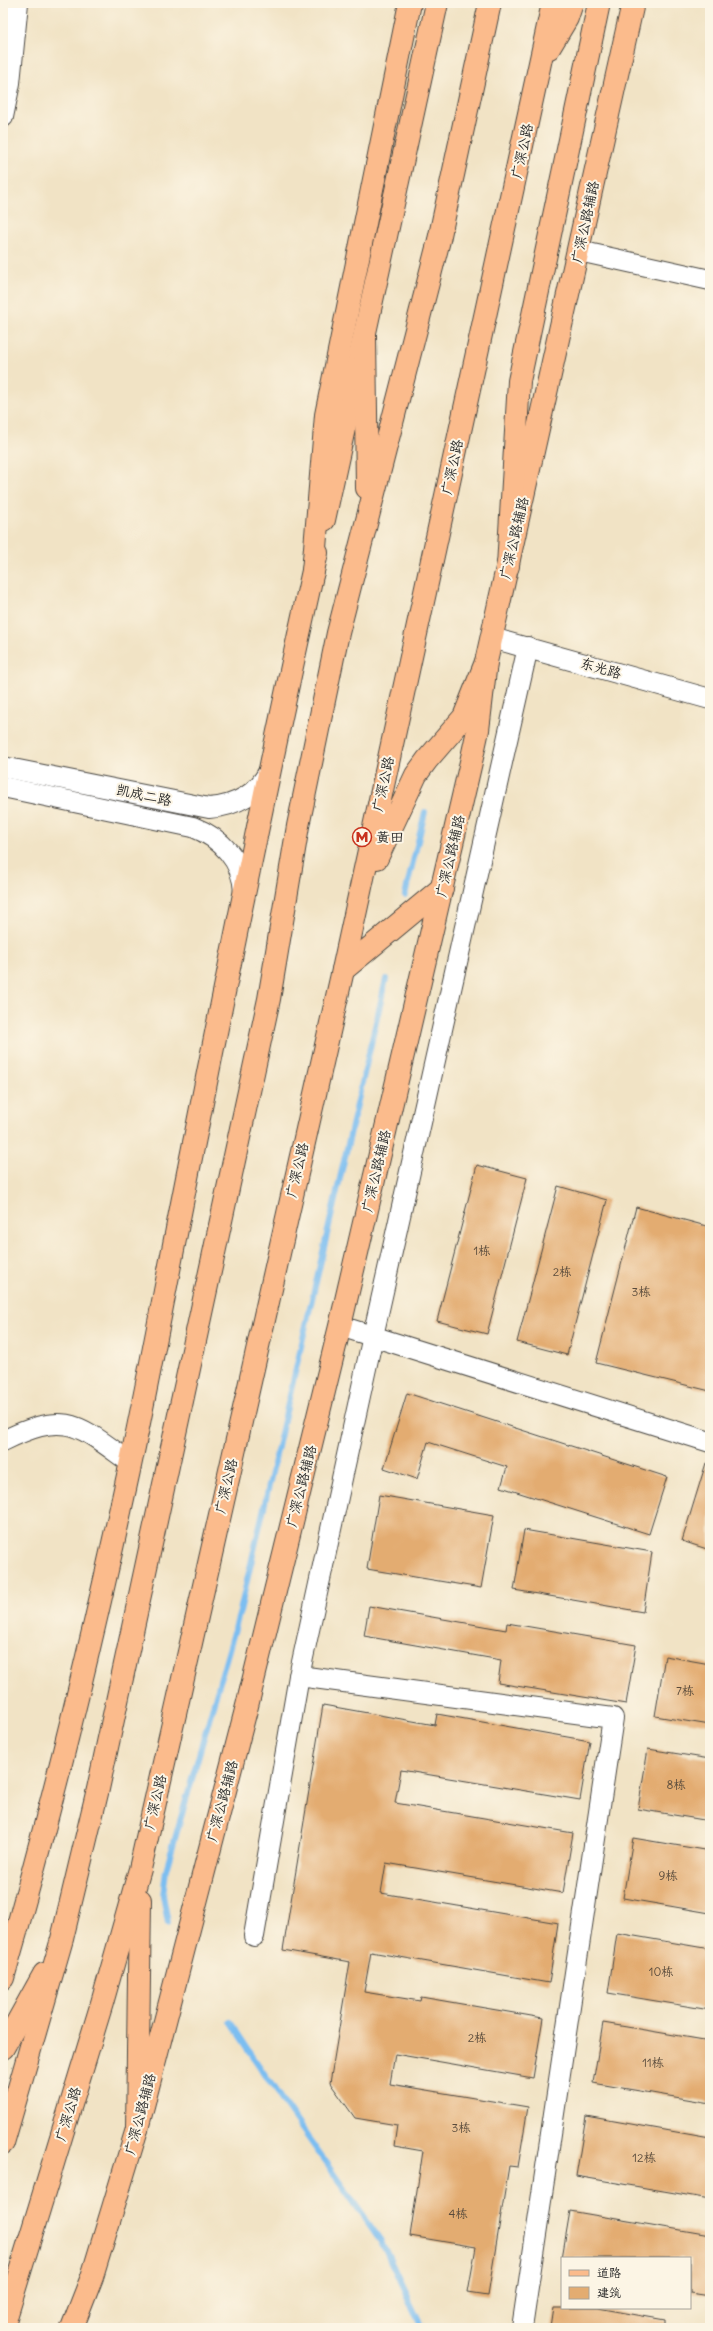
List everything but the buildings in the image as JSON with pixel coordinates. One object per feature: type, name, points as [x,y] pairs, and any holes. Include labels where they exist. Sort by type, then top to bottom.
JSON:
[{"type":"main road","points":[[313,572],[326,415],[410,3]]},
{"type":"main road","points":[[3,1978],[33,1876],[84,1671],[131,1463],[244,896],[437,3]]},
{"type":"main road","points":[[3,2143],[62,1939],[100,1782],[269,998],[298,826],[338,633],[438,240],[490,3]]},
{"type":"main road","name":"广深公路","points":[[3,2327],[102,2003],[140,1869],[343,970],[553,3]]},
{"type":"main road","points":[[540,65],[567,18],[572,3]]},
{"type":"main road","points":[[508,566],[519,381],[599,3]]},
{"type":"main road","name":"广深公路辅路","points":[[72,2328],[92,2277],[136,2129],[247,1706],[340,1326],[478,730],[486,662],[579,251],[633,3]]},
{"type":"main road","points":[[365,335],[368,518]]},
{"type":"main road","points":[[355,913],[372,869],[408,789],[426,760],[464,717],[486,662]]},
{"type":"main road","points":[[343,970],[442,888]]},
{"type":"main road","points":[[136,2129],[140,1869]]},
{"type":"main road","points":[[3,2048],[62,1939]]},
{"type":"street","points":[[3,117],[10,83],[18,3]]},
{"type":"street","points":[[579,251],[710,280]]},
{"type":"street","name":"东光路","points":[[492,638],[710,699]]},
{"type":"street","points":[[254,1936],[299,1676],[372,1336],[528,648]]},
{"type":"street","name":"凯成二路","points":[[3,766],[208,808],[225,805],[246,796],[259,786],[271,768]]},
{"type":"street","name":"凯成二路","points":[[3,787],[193,827],[203,831],[216,840],[233,856],[242,874],[244,896]]},
{"type":"street","points":[[340,1326],[710,1442]]},
{"type":"street","points":[[3,1441],[26,1429],[48,1424],[66,1423],[86,1430],[131,1463]]},
{"type":"street","points":[[299,1676],[612,1718],[522,2328]]},
{"type":"waterway","points":[[405,895],[425,812]]},
{"type":"waterway","points":[[168,1923],[163,1895],[166,1870],[240,1611],[386,979]]},
{"type":"waterway","points":[[230,2022],[285,2105],[381,2241],[422,2328]]},
{"type":"place","name":"黄田","points":[[362,837]]}]
